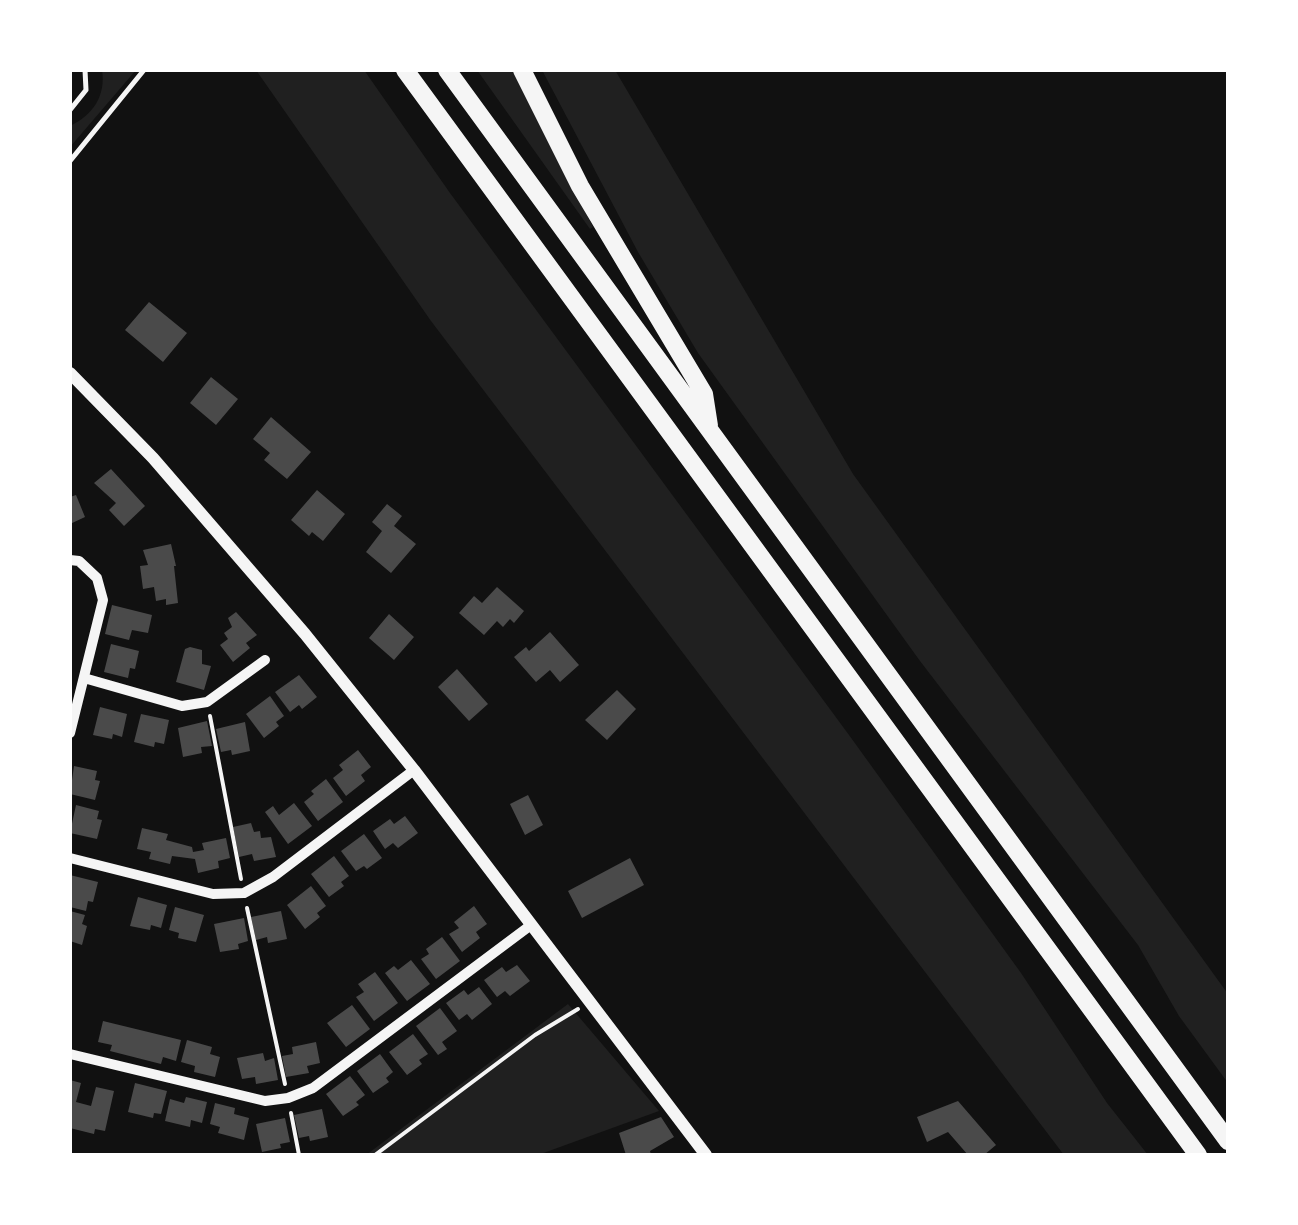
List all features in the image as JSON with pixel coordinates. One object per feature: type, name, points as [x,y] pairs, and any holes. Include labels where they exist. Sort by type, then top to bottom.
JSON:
[{"type":"highway","points":[[405,70],[1198,1155]]},
{"type":"highway","points":[[447,70],[1228,1140]]},
{"type":"highway","points":[[522,70],[580,186],[704,394],[711,434]]},
{"type":"street","points":[[70,373],[153,458],[305,634],[414,770],[706,1155]]},
{"type":"street","points":[[70,560],[79,562],[97,578],[103,600],[70,733]]},
{"type":"street","points":[[84,678],[182,706],[207,702],[265,660]]},
{"type":"street","points":[[70,858],[213,894],[244,893],[273,877],[414,770]]},
{"type":"street","points":[[70,1054],[265,1101],[288,1098],[313,1088],[531,925]]},
{"type":"lane","points":[[70,110],[86,90],[86,70]]},
{"type":"lane","points":[[70,161],[144,70]]},
{"type":"path","points":[[207,702],[299,1155]]},
{"type":"path","points":[[375,1155],[535,1035],[590,1002]]},
{"type":"shaded area","points":[[102,70],[136,70],[70,147],[70,126],[85,116],[100,96]]},
{"type":"shaded area","points":[[256,70],[364,70],[1021,973],[1107,1103],[1148,1155],[1064,1155],[431,321]]},
{"type":"shaded area","points":[[477,70],[513,70],[593,227],[590,229]]},
{"type":"shaded area","points":[[542,70],[615,70],[853,474],[1228,994],[1228,1083],[1179,1016],[1138,945],[920,661],[698,353],[638,252]]},
{"type":"shaded area","points":[[568,1004],[659,1111],[538,1155],[366,1155]]},
{"type":"building","points":[[149,302],[187,333],[163,362],[125,330]]},
{"type":"building","points":[[211,377],[238,399],[216,425],[190,403]]},
{"type":"building","points":[[271,417],[311,452],[287,479],[264,460],[270,453],[253,439]]},
{"type":"building","points":[[111,469],[145,506],[124,526],[109,510],[116,503],[94,483]]},
{"type":"building","points":[[317,490],[345,514],[323,541],[312,532],[309,536],[291,520]]},
{"type":"building","points":[[76,495],[85,517],[70,524],[70,497]]},
{"type":"building","points":[[387,504],[402,516],[394,526],[416,544],[391,573],[366,552],[382,531],[372,522]]},
{"type":"building","points":[[171,544],[178,603],[166,605],[166,599],[156,601],[154,587],[143,589],[140,566],[148,565],[143,550]]},
{"type":"building","points":[[497,587],[524,611],[514,623],[510,619],[503,627],[497,621],[484,635],[459,613],[474,596],[482,603]]},
{"type":"building","points":[[112,605],[152,615],[148,633],[132,630],[129,640],[105,634]]},
{"type":"building","points":[[236,612],[257,635],[246,643],[250,648],[233,662],[220,645],[228,639],[224,633],[232,627],[228,618]]},
{"type":"building","points":[[389,614],[414,637],[394,660],[369,638]]},
{"type":"building","points":[[550,632],[579,665],[560,682],[550,670],[536,682],[514,657],[526,647],[529,651]]},
{"type":"building","points":[[111,644],[139,651],[135,669],[130,668],[128,678],[104,672]]},
{"type":"building","points":[[185,649],[202,650],[202,664],[211,666],[204,690],[176,682]]},
{"type":"building","points":[[457,669],[488,704],[469,721],[438,687]]},
{"type":"building","points":[[299,675],[317,697],[302,709],[299,705],[290,712],[275,692]]},
{"type":"building","points":[[617,690],[636,709],[607,740],[585,720]]},
{"type":"building","points":[[270,696],[284,716],[276,722],[279,726],[264,738],[246,714]]},
{"type":"building","points":[[100,707],[127,714],[122,737],[93,735]]},
{"type":"building","points":[[141,714],[169,720],[164,744],[155,742],[154,747],[134,742]]},
{"type":"building","points":[[207,721],[212,746],[183,757],[178,728]]},
{"type":"building","points":[[245,722],[250,751],[232,755],[231,750],[221,752],[216,729]]},
{"type":"building","points":[[358,750],[371,767],[361,775],[365,781],[346,796],[333,778],[343,770],[339,765]]},
{"type":"building","points":[[74,766],[97,771],[95,780],[100,781],[95,800],[70,794]]},
{"type":"building","points":[[326,779],[343,802],[318,821],[304,802]]},
{"type":"building","points":[[528,795],[543,825],[525,835],[510,804]]},
{"type":"building","points":[[294,803],[312,826],[288,844],[265,812],[273,806],[279,815]]},
{"type":"building","points":[[76,805],[99,811],[97,819],[102,820],[97,839],[70,833]]},
{"type":"building","points":[[405,816],[418,833],[398,848],[393,843],[385,849],[373,831],[390,819],[394,824]]},
{"type":"building","points":[[251,823],[254,832],[260,831],[261,838],[271,837],[276,857],[254,861],[252,854],[239,857],[233,827]]},
{"type":"building","points":[[142,828],[168,834],[166,840],[192,847],[193,852],[204,850],[202,843],[226,838],[230,858],[218,861],[219,868],[198,873],[195,859],[172,856],[170,864],[149,859],[151,852],[137,849]]},
{"type":"building","points":[[364,834],[382,858],[367,869],[364,866],[356,871],[341,851]]},
{"type":"building","points":[[334,856],[349,876],[341,882],[344,886],[329,897],[311,874]]},
{"type":"building","points":[[630,858],[644,885],[582,918],[568,891]]},
{"type":"building","points":[[70,875],[98,882],[93,902],[88,901],[86,911],[70,907]]},
{"type":"building","points":[[311,886],[326,906],[305,929],[287,905]]},
{"type":"building","points":[[138,897],[167,905],[161,928],[130,926]]},
{"type":"building","points":[[474,906],[487,924],[476,932],[480,938],[462,952],[449,934],[459,928],[454,922]]},
{"type":"building","points":[[175,907],[204,915],[196,942],[178,938],[179,933],[169,930]]},
{"type":"building","points":[[70,911],[85,915],[82,924],[87,926],[82,945],[70,941]]},
{"type":"building","points":[[281,911],[287,939],[268,943],[267,937],[256,940],[251,917]]},
{"type":"building","points":[[244,918],[248,941],[238,944],[239,949],[220,952],[214,924]]},
{"type":"building","points":[[442,937],[460,961],[436,979],[421,959],[429,954],[426,949]]},
{"type":"building","points":[[411,960],[430,984],[407,1001],[385,973],[394,966],[398,970]]},
{"type":"building","points":[[517,965],[530,981],[510,996],[505,991],[497,997],[484,980],[502,967],[506,972]]},
{"type":"building","points":[[375,972],[398,1003],[374,1021],[356,997],[364,992],[358,984]]},
{"type":"building","points":[[479,987],[492,1004],[472,1020],[467,1014],[459,1020],[446,1003],[464,990],[468,995]]},
{"type":"building","points":[[352,1005],[370,1029],[346,1047],[327,1023]]},
{"type":"building","points":[[440,1008],[457,1031],[442,1042],[447,1049],[438,1055],[416,1026]]},
{"type":"building","points":[[103,1021],[181,1040],[176,1061],[163,1057],[161,1064],[110,1051],[112,1045],[98,1042]]},
{"type":"building","points":[[413,1034],[428,1054],[407,1075],[389,1052]]},
{"type":"building","points":[[187,1040],[212,1047],[210,1054],[220,1057],[215,1077],[194,1072],[195,1066],[181,1062]]},
{"type":"building","points":[[316,1042],[320,1063],[307,1066],[309,1073],[286,1077],[282,1056],[293,1054],[292,1047]]},
{"type":"building","points":[[263,1053],[265,1061],[274,1058],[278,1080],[256,1084],[255,1077],[242,1079],[237,1058]]},
{"type":"building","points":[[380,1054],[393,1072],[386,1078],[389,1082],[373,1093],[357,1071]]},
{"type":"building","points":[[350,1076],[365,1095],[356,1102],[359,1105],[343,1116],[326,1094]]},
{"type":"building","points":[[70,1080],[81,1083],[76,1102],[91,1106],[96,1087],[114,1091],[105,1131],[95,1129],[94,1134],[70,1128]]},
{"type":"building","points":[[135,1083],[167,1091],[161,1114],[154,1113],[153,1118],[128,1112]]},
{"type":"building","points":[[186,1097],[207,1102],[202,1123],[191,1120],[190,1127],[165,1121],[170,1099],[184,1103]]},
{"type":"building","points":[[958,1101],[996,1145],[984,1155],[968,1155],[948,1132],[927,1142],[917,1117]]},
{"type":"building","points":[[215,1103],[235,1108],[234,1114],[249,1118],[244,1140],[218,1133],[220,1127],[210,1124]]},
{"type":"building","points":[[322,1109],[328,1137],[310,1141],[309,1136],[299,1138],[294,1115]]},
{"type":"building","points":[[661,1117],[674,1137],[650,1151],[651,1155],[626,1155],[619,1133]]},
{"type":"building","points":[[285,1118],[290,1142],[262,1152],[256,1124]]}]
